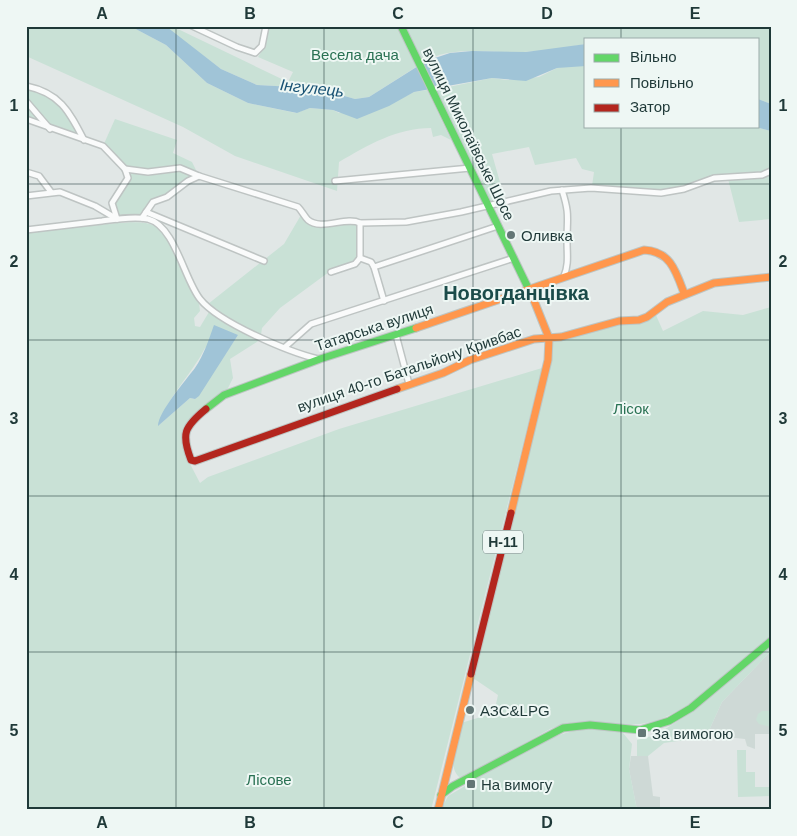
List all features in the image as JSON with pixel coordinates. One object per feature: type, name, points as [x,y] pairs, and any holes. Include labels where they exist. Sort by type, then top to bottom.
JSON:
[{"type":"main road","name":"вулиця Миколаївське Шосе","points":[[401,26],[438,106],[542,316],[549,338],[548,360],[448,768]]},
{"type":"main road","name":"Татарська вулиця","points":[[184,441],[187,429],[196,417],[224,395],[320,359],[396,335],[632,252],[650,248],[666,256],[676,271],[684,293]]},
{"type":"main road","name":"вулиця 40-го Батальйону Кривбас","points":[[184,441],[188,456],[191,460],[195,461],[534,339],[583,333],[619,321],[639,320],[647,317],[661,304],[684,293],[714,283],[771,277]]},
{"type":"main road","points":[[441,795],[462,781],[563,728],[590,725],[640,730],[669,722],[691,708],[771,640]]},
{"type":"main road","points":[[448,768],[453,777],[462,781]]},
{"type":"main road","name":"Н-11","points":[[438,810],[448,768]]},
{"type":"street","points":[[192,26],[249,52],[257,52],[262,46],[266,26]]},
{"type":"street","points":[[26,86],[45,91],[55,97],[70,114],[84,140]]},
{"type":"street","points":[[26,101],[50,129]]},
{"type":"street","points":[[26,119],[103,146],[125,169],[128,178],[112,203],[117,219]]},
{"type":"street","points":[[125,169],[148,172],[180,168],[199,176],[298,207],[307,219],[314,223],[356,221],[406,222],[562,190],[591,188],[661,193],[684,189],[714,178],[762,175],[771,171]]},
{"type":"street","points":[[335,181],[470,168]]},
{"type":"street","points":[[26,172],[39,176],[51,192]]},
{"type":"street","points":[[142,218],[152,202],[168,197],[188,181],[199,176]]},
{"type":"street","points":[[562,190],[570,218],[567,267],[564,276]]},
{"type":"street","points":[[26,196],[51,192],[71,195],[117,219]]},
{"type":"street","points":[[146,212],[264,261]]},
{"type":"street","points":[[26,230],[117,219],[142,218],[159,224],[165,230],[200,299],[206,305],[222,318],[285,347],[320,359]]},
{"type":"street","points":[[331,272],[355,264],[360,258],[360,222]]},
{"type":"street","points":[[374,267],[498,226]]},
{"type":"street","points":[[360,258],[371,262],[374,267],[384,301]]},
{"type":"street","points":[[285,347],[311,324],[514,258]]},
{"type":"street","points":[[396,335],[409,384]]},
{"type":"shaded area","points":[[771,651],[771,734],[755,734],[755,749],[747,746],[745,739],[726,737],[718,740],[706,737],[722,702]]},
{"type":"shaded area","points":[[631,756],[648,756],[653,796],[660,797],[660,810],[637,810],[629,769]]},
{"type":"green space","points":[[26,26],[130,26],[166,45],[207,83],[248,103],[296,113],[310,108],[333,110],[339,113],[427,90],[451,140],[441,135],[433,137],[431,128],[406,131],[383,139],[339,162],[337,191],[235,156],[183,127],[26,56]]},
{"type":"green space","name":"Весела дача","points":[[164,26],[180,30],[288,82],[293,72],[258,57],[265,46],[269,26],[397,26],[416,67],[369,97],[355,99],[341,95],[315,95],[294,87],[257,85],[221,69]]},
{"type":"green space","points":[[401,26],[771,26],[771,104],[760,100],[760,38],[584,38],[584,44],[563,48],[540,51],[458,52],[433,57],[422,63]]},
{"type":"green space","points":[[574,65],[584,66],[584,128],[760,128],[771,131],[771,219],[739,222],[727,175],[662,191],[592,186],[594,172],[582,169],[576,158],[535,165],[529,147],[492,154],[505,200],[490,204],[480,182],[486,177],[483,169],[474,168],[434,90],[492,78],[507,80],[539,77],[557,68]]},
{"type":"green space","points":[[26,86],[55,97],[84,140],[26,119]]},
{"type":"green space","points":[[115,119],[177,140],[173,153],[192,162],[199,176],[167,197],[153,202],[142,218],[117,219],[112,203],[128,175],[103,146]]},
{"type":"green space","points":[[301,215],[314,226],[353,222],[359,225],[359,257],[354,263],[329,272],[280,308],[262,328],[261,335],[224,316],[208,304],[284,244]]},
{"type":"green space","name":"Лісове","points":[[141,222],[151,224],[161,231],[167,240],[199,303],[200,311],[194,318],[195,326],[200,327],[209,312],[260,340],[230,359],[233,378],[226,392],[185,428],[188,460],[200,483],[208,477],[339,429],[542,368],[431,810],[26,810],[26,233],[116,223]],"holes":[[[238,335],[195,399],[190,398],[159,425],[168,405],[205,348]]]},
{"type":"green space","name":"Лісок","points":[[771,307],[771,636],[710,689],[674,713],[657,721],[640,724],[575,722],[564,725],[550,729],[467,776],[459,777],[455,772],[453,758],[461,723],[494,713],[498,695],[473,678],[551,360],[552,339],[563,340],[655,313],[663,331],[703,311],[743,315]]},
{"type":"green space","points":[[771,645],[771,651],[722,702],[706,737],[664,743],[648,756],[637,756],[637,740],[656,735],[695,710]]},
{"type":"green space","points":[[762,711],[771,711],[771,727],[759,724],[756,720],[758,714]]},
{"type":"green space","points":[[595,727],[623,733],[632,744],[629,769],[637,810],[441,810],[448,796],[519,754],[556,736]]},
{"type":"green space","points":[[737,750],[746,750],[746,772],[755,772],[755,787],[771,787],[771,796],[738,797]]},
{"type":"water","points":[[130,26],[167,27],[221,69],[257,85],[294,87],[315,95],[341,95],[355,99],[369,97],[426,61],[450,53],[472,51],[526,52],[584,44],[584,66],[557,68],[526,81],[492,78],[414,92],[389,106],[357,119],[333,110],[310,108],[297,113],[248,103],[207,83],[166,45]]},
{"type":"water","points":[[760,100],[771,104],[771,131],[760,128]]},
{"type":"water","points":[[214,325],[238,335],[199,396],[195,399],[190,398],[158,426],[167,405],[198,363]]},
{"type":"traffic: fast","points":[[401,26],[533,298]]},
{"type":"traffic: fast","points":[[206,409],[224,395],[320,359],[416,328]]},
{"type":"traffic: fast","points":[[441,795],[453,786],[563,728],[590,725],[640,730],[669,721],[691,708],[771,641]]},
{"type":"traffic: slow","points":[[416,328],[644,250],[653,251],[666,258],[675,270],[684,293]]},
{"type":"traffic: slow","points":[[397,389],[443,373],[470,360],[534,339],[561,337],[619,321],[639,320],[647,317],[667,302],[714,283],[771,277]]},
{"type":"traffic: slow","points":[[511,513],[548,360],[549,338],[533,298]]},
{"type":"traffic: slow","points":[[438,810],[471,674]]},
{"type":"traffic: jam","points":[[206,409],[193,421],[186,432],[186,444],[191,460],[195,461],[397,389]]},
{"type":"traffic: jam","points":[[471,674],[511,513]]},
{"type":"place","name":"Оливка","points":[[511,235]]},
{"type":"place","name":"АЗС&LPG","points":[[470,710]]},
{"type":"place","name":"За вимогою","points":[[642,733]]},
{"type":"place","name":"На вимогу","points":[[471,784]]},
{"type":"district","name":"Новогданцівка","points":[[516,293]]},
{"type":"water label","name":"Інгулець","points":[[312,88]]}]
